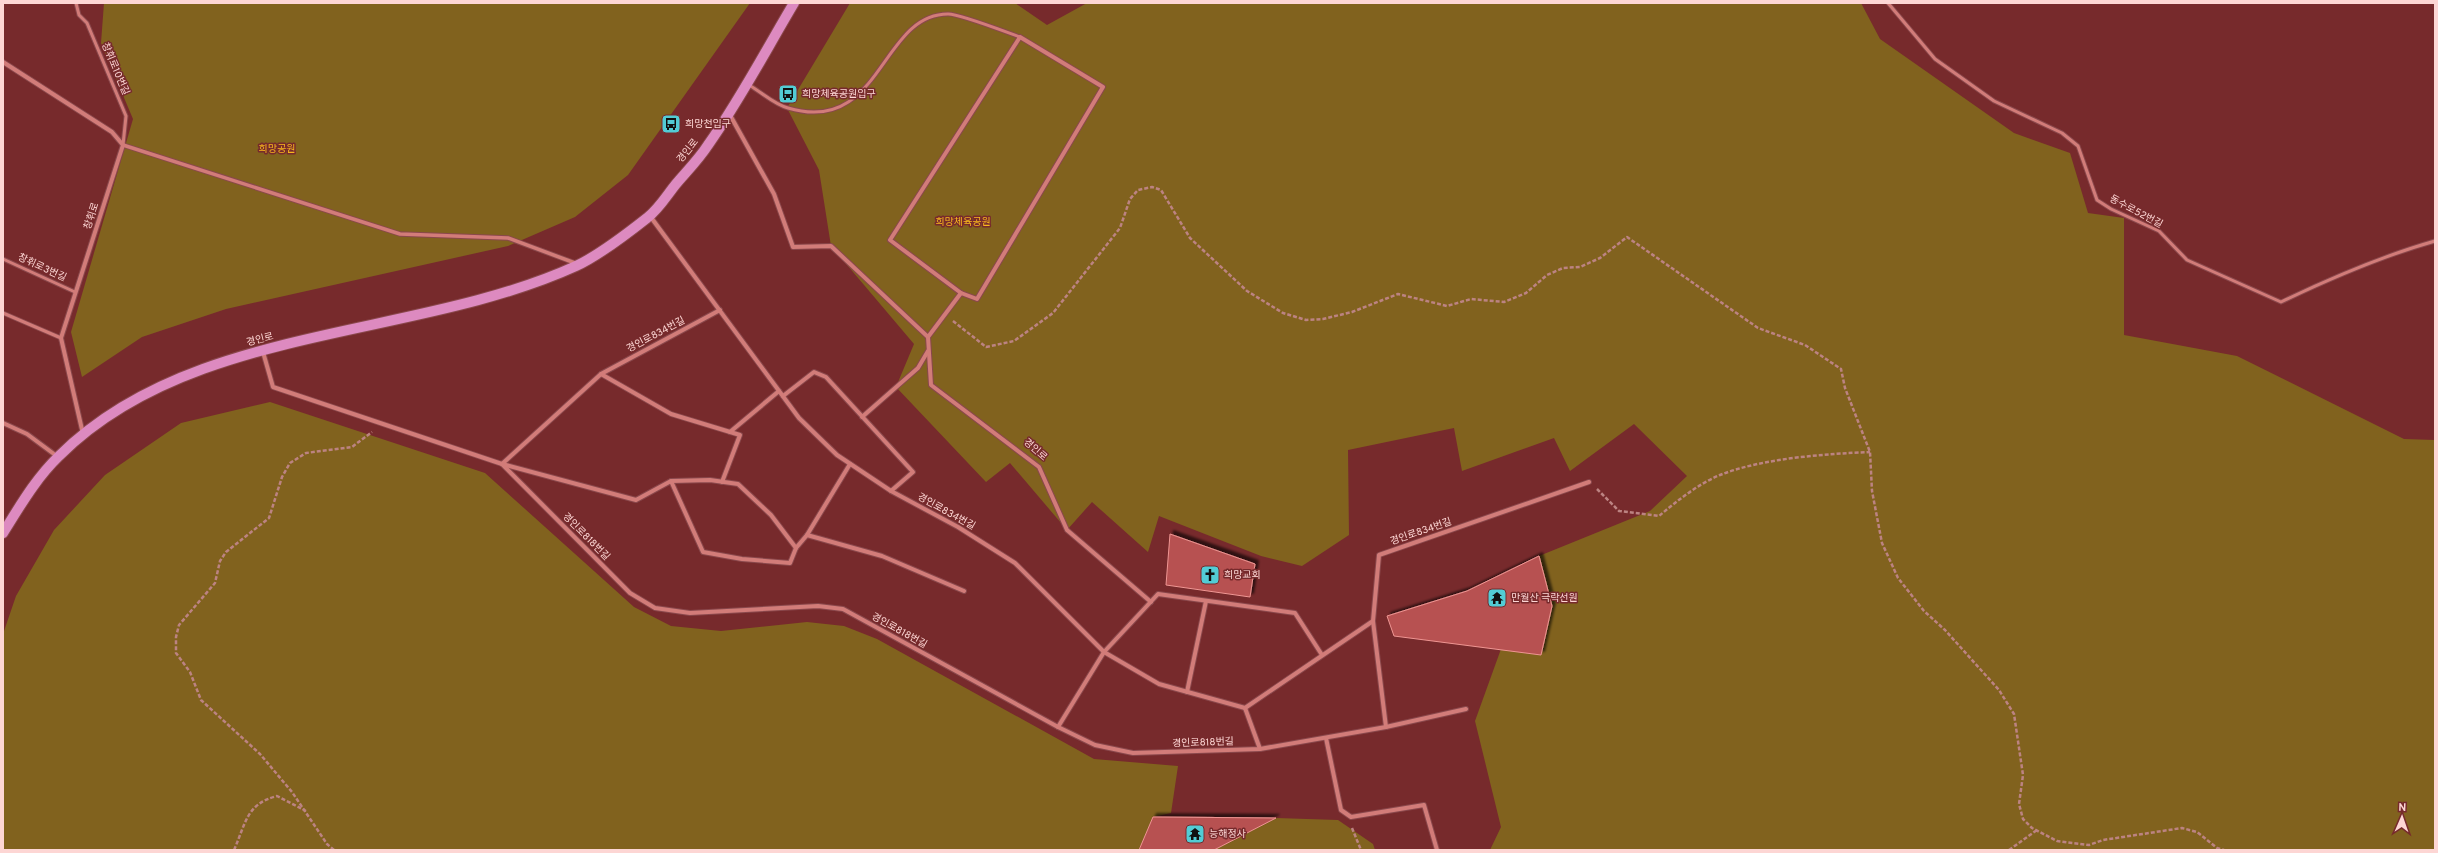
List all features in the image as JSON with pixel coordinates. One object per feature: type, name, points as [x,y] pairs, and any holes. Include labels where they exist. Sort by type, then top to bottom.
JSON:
[{"type":"main road","name":"경인로","points":[[3,533],[27,494],[58,457],[83,434],[116,411],[151,390],[190,373],[263,351],[514,291],[579,265],[650,216],[708,145],[794,3]]},
{"type":"street","points":[[1020,37],[1103,87],[977,299],[961,293],[890,240],[1020,37]]},
{"type":"street","points":[[3,62],[112,132],[123,145],[400,234],[508,238],[579,265]]},
{"type":"street","points":[[729,112],[774,194],[793,247],[831,246],[928,337],[961,293]]},
{"type":"street","name":"창휘로","points":[[83,434],[61,338],[123,145]]},
{"type":"street","name":"경인로834번길","points":[[650,216],[799,418],[837,456],[891,491],[958,527],[1015,563],[1104,652],[1159,684],[1245,708]]},
{"type":"street","name":"경인로834번길","points":[[601,374],[720,310]]},
{"type":"street","name":"경인로","points":[[928,337],[931,385],[1039,466],[1067,530],[1150,602]]},
{"type":"street","points":[[862,417],[918,368],[929,350]]},
{"type":"street","name":"경인로818번길","points":[[263,351],[273,387],[502,464],[636,500],[672,481],[722,482],[738,484],[771,515],[796,548]]},
{"type":"street","points":[[783,396],[814,372],[826,377],[913,472],[891,491]]},
{"type":"street","points":[[502,464],[601,374],[671,414],[740,435],[722,482]]},
{"type":"street","points":[[730,432],[779,391]]},
{"type":"street","points":[[3,423],[27,434],[58,457]]},
{"type":"street","name":"경인로818번길","points":[[502,464],[630,593],[654,608],[690,613],[818,606],[843,609],[1058,727],[1095,745],[1134,753],[1260,749],[1386,727],[1466,709]]},
{"type":"street","points":[[672,481],[703,552],[742,559],[790,563],[796,548],[807,534],[850,464]]},
{"type":"street","name":"경인로834번길","points":[[1373,621],[1379,556],[1589,482]]},
{"type":"street","points":[[807,534],[882,556],[964,591]]},
{"type":"street","points":[[1058,727],[1104,652],[1158,594],[1295,613],[1322,656]]},
{"type":"street","points":[[1187,692],[1206,600]]},
{"type":"street","points":[[1260,749],[1245,708],[1373,621],[1386,727]]},
{"type":"street","points":[[1326,738],[1341,810],[1351,817],[1424,805],[1437,850]]},
{"type":"lane","name":"창휘로10번길","points":[[76,3],[79,15],[87,23],[126,116],[123,145]]},
{"type":"lane","name":"동수로52번길","points":[[1888,3],[1935,59],[1994,101],[2062,133],[2078,146],[2097,200],[2111,209],[2159,231],[2187,260],[2281,302],[2331,278],[2402,250],[2435,241]]},
{"type":"lane","points":[[746,83],[787,108],[815,113],[847,104],[873,80],[890,54],[918,22],[948,14],[1020,37]]},
{"type":"lane","name":"창휘로3번길","points":[[3,259],[75,292]]},
{"type":"lane","points":[[3,313],[61,338]]},
{"type":"path","points":[[946,314],[964,331],[986,347],[1014,341],[1053,313],[1120,228],[1130,199],[1138,190],[1152,187],[1161,190],[1190,238],[1247,291],[1283,313],[1306,320],[1324,319],[1352,312],[1398,294],[1448,306],[1471,299],[1504,302],[1526,293],[1547,275],[1564,268],[1580,267],[1600,258],[1627,236],[1758,328],[1805,345],[1841,369],[1845,388],[1870,452],[1872,491],[1882,542],[1898,578],[1924,611],[1945,630],[1999,690],[2014,714],[2023,776],[2019,804],[2023,819],[2032,828],[2038,829],[2058,841],[2089,845],[2103,840],[2190,828],[2217,848],[2224,850]]},
{"type":"path","points":[[334,850],[327,844],[306,811],[260,754],[201,700],[190,672],[176,653],[176,637],[179,625],[215,583],[220,561],[226,552],[255,531],[269,518],[282,477],[290,463],[306,453],[352,447],[383,424]]},
{"type":"path","points":[[1589,482],[1619,510],[1659,516],[1680,498],[1719,475],[1754,466],[1809,457],[1870,452]]},
{"type":"path","points":[[234,850],[252,808],[263,799],[277,796],[306,811]]},
{"type":"path","points":[[1347,814],[1361,850]]},
{"type":"path","points":[[2009,850],[2038,829]]},
{"type":"green space","name":"희망공원","points":[[104,3],[750,3],[628,175],[575,217],[508,246],[226,309],[142,337],[82,377],[71,332],[133,119],[101,43]]},
{"type":"green space","name":"희망체육공원","points":[[850,3],[1015,3],[1047,25],[1087,3],[1861,3],[1880,39],[2014,133],[2070,153],[2088,213],[2124,218],[2124,335],[2237,356],[2404,439],[2435,440],[2435,850],[1490,850],[1501,827],[1475,721],[1501,649],[1541,655],[1552,606],[1539,556],[1650,511],[1687,476],[1634,424],[1570,471],[1554,438],[1462,471],[1454,428],[1348,450],[1349,535],[1302,566],[1261,556],[1159,516],[1148,552],[1092,502],[1067,530],[1010,463],[986,482],[896,387],[914,344],[831,246],[819,170],[787,108]]},
{"type":"green space","points":[[270,402],[485,473],[634,607],[671,626],[721,631],[807,622],[844,626],[877,639],[1094,759],[1178,766],[1171,813],[1153,817],[1139,850],[3,850],[3,634],[16,596],[54,530],[105,475],[181,423]]},
{"type":"green space","points":[[1276,818],[1338,820],[1373,844],[1375,850],[1214,850]]},
{"type":"building","name":"희망교회","points":[[1170,534],[1255,564],[1250,597],[1166,585]]},
{"type":"building","name":"만월산 극락선원","points":[[1539,556],[1552,606],[1541,655],[1394,636],[1387,616],[1467,591]]},
{"type":"building","name":"능해정사","points":[[1153,817],[1276,818],[1214,850],[1139,850]]},
{"type":"place","name":"희망체육공원입구","points":[[788,94]]},
{"type":"place","name":"희망천입구","points":[[671,124]]},
{"type":"place","name":"희망교회","points":[[1210,575]]},
{"type":"place","name":"만월산 극락선원","points":[[1497,598]]},
{"type":"place","name":"능해정사","points":[[1195,834]]}]
